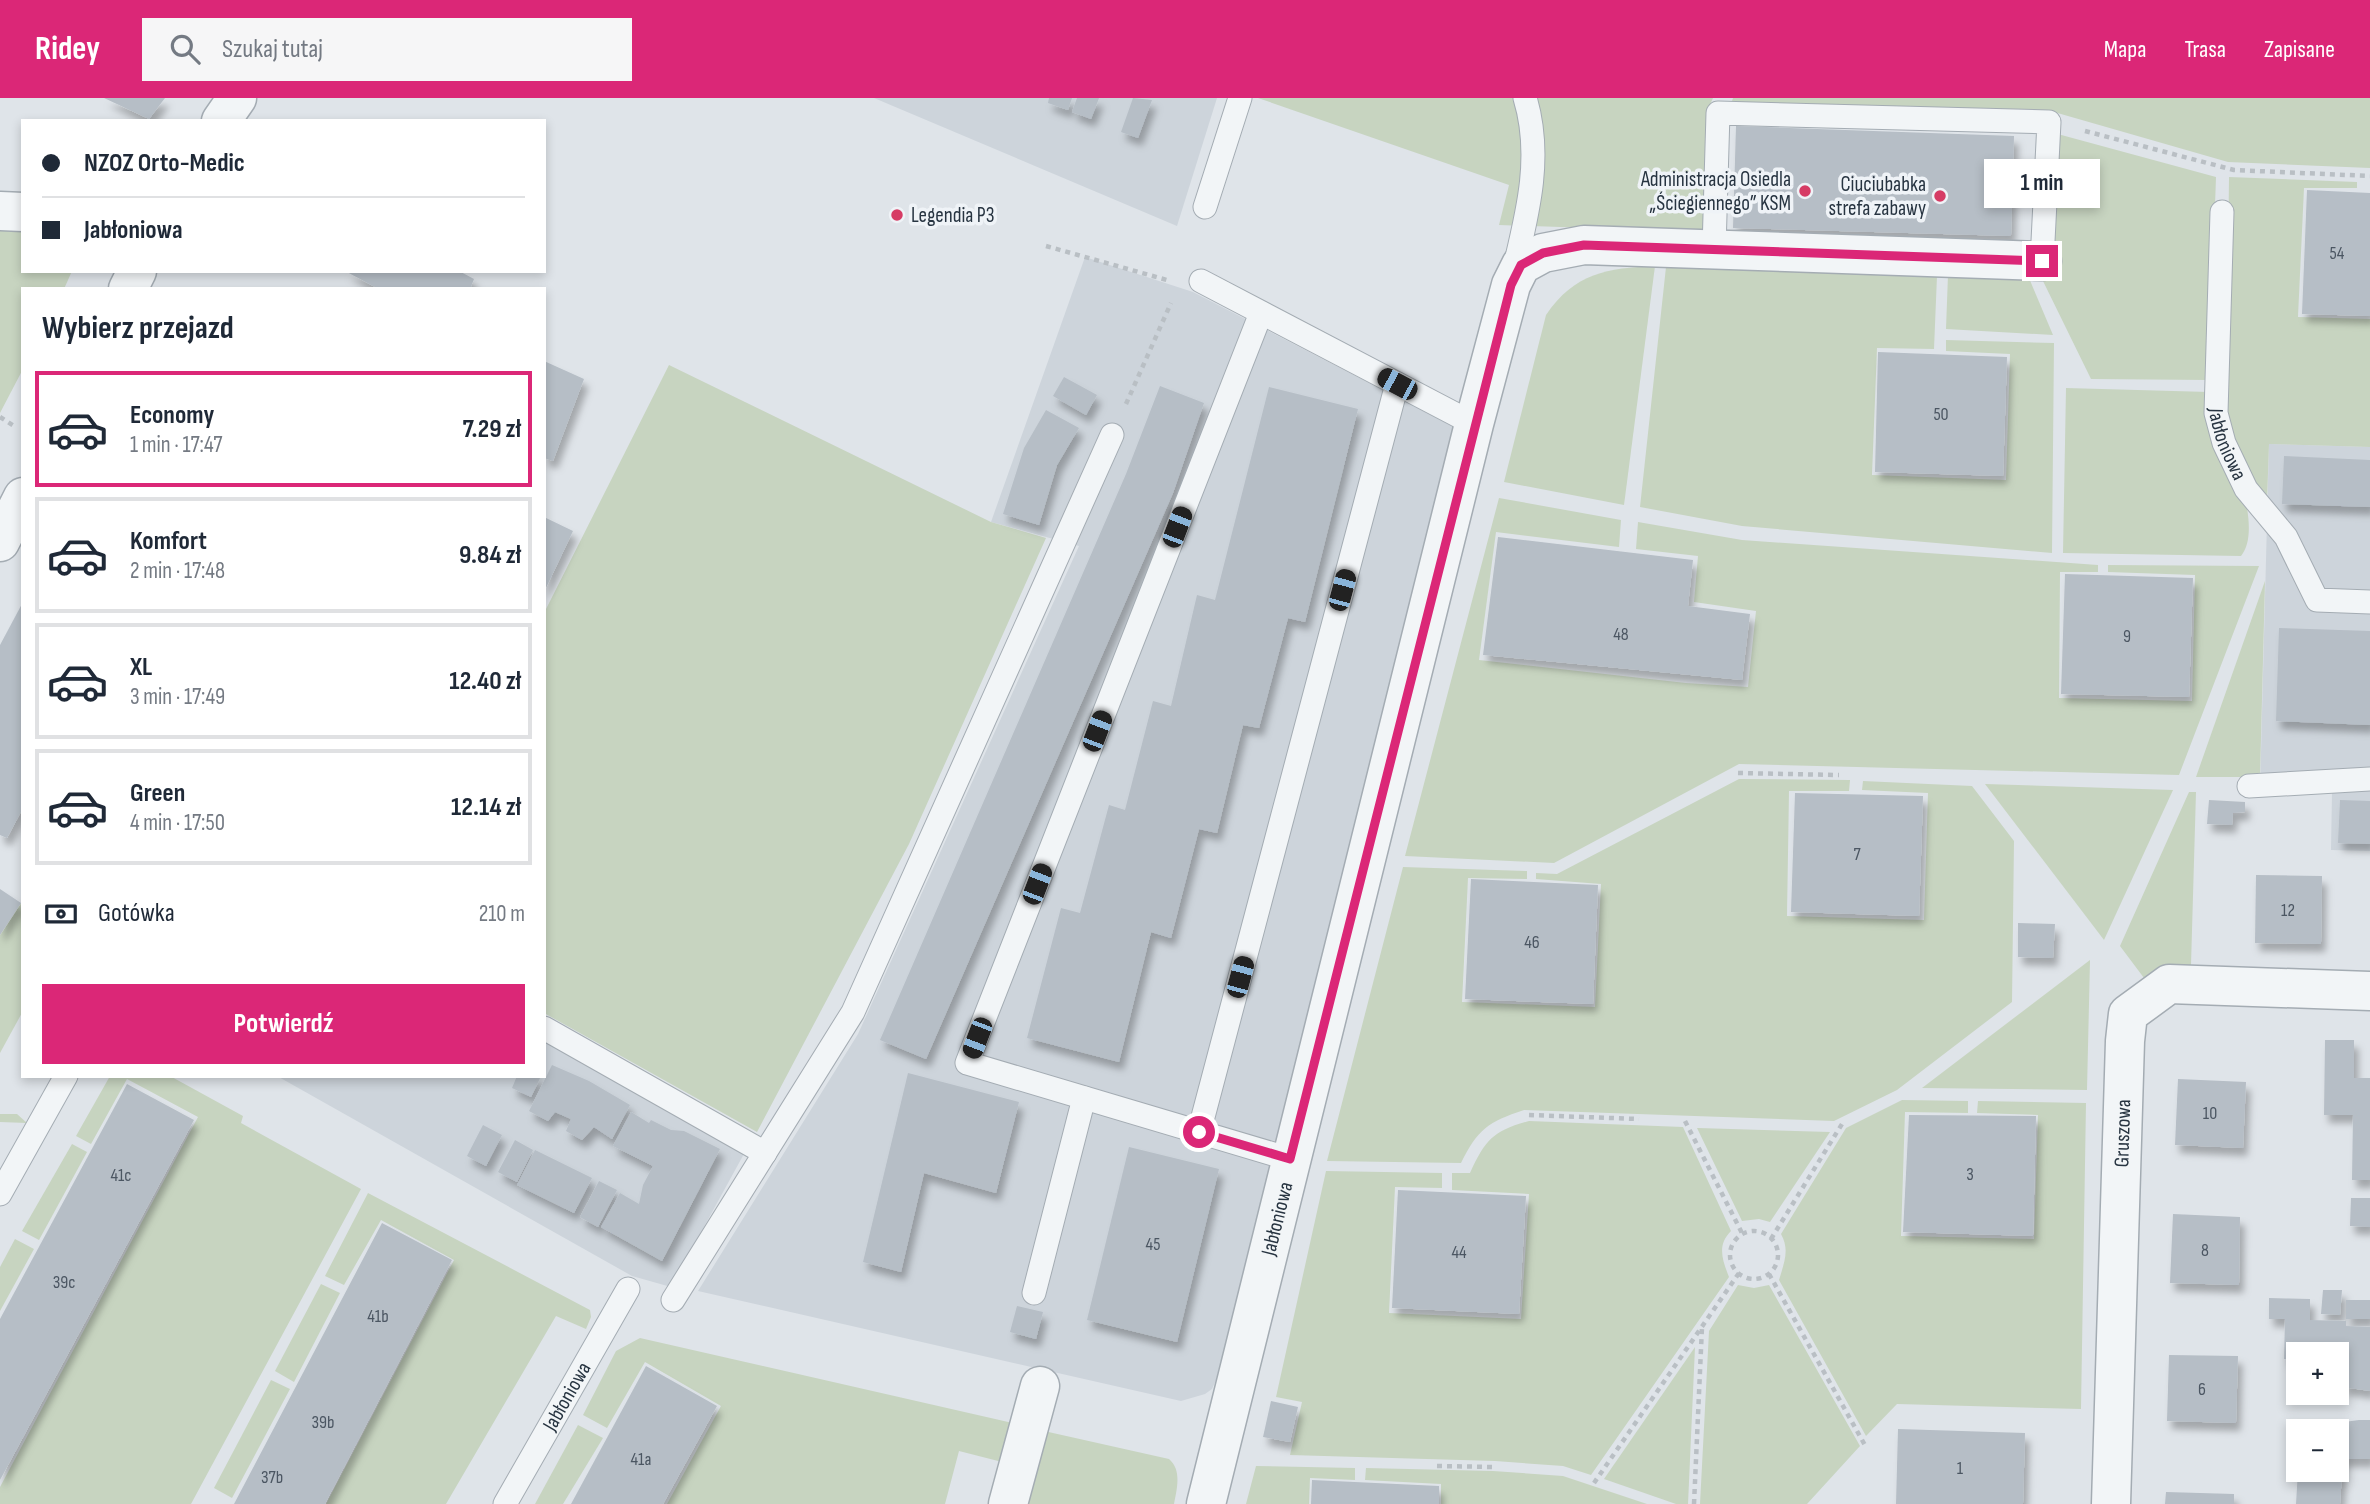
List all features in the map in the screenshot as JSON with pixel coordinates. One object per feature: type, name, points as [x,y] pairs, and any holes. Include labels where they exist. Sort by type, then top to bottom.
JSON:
[{"type":"street","points":[[222,119],[237,98]]},
{"type":"street","points":[[0,211],[21,212]]},
{"type":"street","name":"Jabłoniowa","points":[[1206,1504],[1474,424],[1511,285],[1521,265],[1543,253],[1584,245],[2042,261]]},
{"type":"street","points":[[0,542],[21,501]]},
{"type":"street","name":"Gruszowa","points":[[2111,1504],[2124,1055],[2128,1014],[2169,984],[2370,991]]},
{"type":"street","points":[[1008,1504],[1040,1386]]},
{"type":"lane","points":[[1205,208],[1240,98]]},
{"type":"lane","points":[[1511,285],[1530,201],[1533,166],[1533,136],[1525,98]]},
{"type":"lane","points":[[1714,248],[1718,113],[2049,122],[2042,261]]},
{"type":"lane","name":"Jabłoniowa","points":[[2222,212],[2216,413],[2224,443],[2246,489],[2286,537],[2317,600],[2370,602]]},
{"type":"lane","points":[[1191,282],[1261,313],[1474,424]]},
{"type":"lane","points":[[1261,313],[967,1063],[1290,1159]]},
{"type":"lane","points":[[1199,1132],[1397,384]]},
{"type":"lane","points":[[673,1300],[853,1012],[1112,435]]},
{"type":"lane","points":[[2249,786],[2370,779]]},
{"type":"lane","points":[[546,1029],[765,1153]]},
{"type":"lane","points":[[0,1194],[65,1078]]},
{"type":"lane","points":[[1034,1293],[1084,1098]]},
{"type":"lane","name":"Jabłoniowa","points":[[505,1504],[628,1289]]},
{"type":"path","points":[[2049,122],[2234,170],[2370,176]]},
{"type":"path","points":[[1046,246],[1191,282]]},
{"type":"path","points":[[1112,435],[1174,296]]},
{"type":"path","points":[[0,417],[14,426]]},
{"type":"path","points":[[1738,773],[1839,775]]},
{"type":"path","points":[[1529,1115],[1639,1119]]},
{"type":"path","points":[[1685,1121],[1743,1235]]},
{"type":"path","points":[[1771,1239],[1842,1124]]},
{"type":"path","points":[[1758,1231],[1771,1239],[1778,1252],[1777,1260],[1769,1274],[1754,1279],[1734,1268],[1731,1252],[1737,1239],[1758,1231]]},
{"type":"path","points":[[1594,1483],[1739,1273]]},
{"type":"path","points":[[1769,1274],[1866,1447]]},
{"type":"path","points":[[1694,1504],[1702,1326]]},
{"type":"path","points":[[1437,1466],[1494,1467]]},
{"type":"shaded area","points":[[874,98],[1217,98],[1177,226]]},
{"type":"shaded area","points":[[1085,257],[1193,292],[1460,430],[1216,1380],[1212,1389],[1205,1394],[1181,1401],[698,1291],[858,1034],[1079,546],[991,522]]},
{"type":"shaded area","points":[[2269,444],[2370,447],[2370,851],[2331,850],[2332,793],[2260,792]]},
{"type":"shaded area","points":[[546,1040],[745,1152],[671,1287],[632,1276],[281,1078],[546,1078]]},
{"type":"green space","points":[[1258,98],[1713,98],[1709,107],[1707,232],[1499,225],[1509,185]]},
{"type":"green space","points":[[1733,98],[2370,98],[2370,168],[2228,162],[2054,112],[1730,107]]},
{"type":"green space","points":[[2054,133],[2216,177],[2209,380],[2091,379],[2042,279],[2047,279],[2048,274]]},
{"type":"green space","points":[[2229,177],[2357,182],[2357,188],[2304,188],[2298,317],[2370,319],[2370,447],[2269,444],[2267,502],[2250,479],[2226,430]]},
{"type":"green space","points":[[0,226],[21,227],[21,273],[71,273],[65,287],[21,287],[21,373],[0,413]]},
{"type":"green space","points":[[1655,266],[1624,505],[1504,482],[1546,315],[1568,290],[1593,276],[1607,271]]},
{"type":"green space","points":[[1666,267],[1937,276],[1934,349],[1877,348],[1872,475],[2006,480],[2010,354],[1946,351],[1946,340],[2054,343],[2052,553],[1742,526],[1640,507]]},
{"type":"green space","points":[[1948,275],[2029,278],[2053,335],[1946,329]]},
{"type":"green space","points":[[669,365],[991,522],[1046,538],[909,844],[757,1132],[546,1014],[546,609]]},
{"type":"green space","points":[[2066,388],[2209,392],[2231,451],[2245,500],[2249,522],[2248,541],[2241,556],[2063,553]]},
{"type":"green space","points":[[1499,498],[1621,520],[1619,547],[1496,532],[1479,660],[1686,683],[1748,687],[1756,611],[1694,602],[1698,556],[1636,549],[1638,522],[1742,540],[2098,565],[2098,572],[2060,572],[2059,698],[2192,701],[2195,575],[2108,572],[2108,565],[2259,566],[2179,775],[1739,764],[1554,863],[1405,856]]},
{"type":"green space","points":[[2265,581],[2260,777],[2196,777]]},
{"type":"green space","points":[[1739,779],[1850,780],[1849,791],[1789,791],[1787,916],[1924,920],[1928,793],[1862,790],[1863,781],[1972,786],[2014,841],[2012,1002],[1897,1090],[1834,1121],[1524,1110],[1485,1128],[1461,1163],[1327,1161],[1403,867],[1527,871],[1527,879],[1468,878],[1462,1002],[1595,1007],[1601,884],[1536,879],[1536,873],[1557,874]]},
{"type":"green space","points":[[1985,784],[2173,790],[2104,940]]},
{"type":"green space","points":[[2189,792],[2196,792],[2191,965],[2171,965],[2147,982],[2120,946]]},
{"type":"green space","points":[[21,903],[21,1015],[0,1053],[0,935]]},
{"type":"green space","points":[[2090,960],[2087,1090],[1922,1088]]},
{"type":"green space","points":[[109,1078],[174,1078],[243,1116],[241,1123],[361,1189],[191,1504],[0,1504],[0,1487],[198,1117],[127,1079],[91,1144],[76,1136]]},
{"type":"green space","points":[[1902,1100],[1968,1101],[1968,1113],[1905,1112],[1901,1236],[2034,1239],[2038,1115],[1977,1113],[1978,1101],[2086,1103],[2081,1409],[1897,1404],[1866,1436],[1779,1280],[1786,1251],[1781,1234],[1846,1128]]},
{"type":"green space","points":[[0,1114],[17,1114],[27,1123],[0,1122]]},
{"type":"green space","points":[[1529,1121],[1683,1127],[1731,1231],[1722,1247],[1729,1277],[1591,1475],[1563,1466],[1495,1461],[1290,1455],[1302,1402],[1276,1397],[1326,1171],[1442,1173],[1442,1188],[1395,1187],[1389,1313],[1521,1319],[1529,1194],[1452,1190],[1452,1173],[1470,1173],[1492,1138]]},
{"type":"green space","points":[[1697,1128],[1830,1132],[1770,1222],[1759,1219],[1742,1221]]},
{"type":"green space","points":[[72,1144],[87,1152],[39,1240],[22,1231]]},
{"type":"green space","points":[[368,1193],[590,1310],[591,1317],[586,1329],[556,1316],[446,1504],[326,1504],[454,1260],[381,1220],[344,1285],[325,1276]]},
{"type":"green space","points":[[15,1239],[34,1249],[0,1311],[0,1267]]},
{"type":"green space","points":[[321,1284],[340,1293],[294,1382],[275,1371]]},
{"type":"green space","points":[[1738,1285],[1754,1288],[1769,1285],[1860,1446],[1807,1504],[1700,1504],[1709,1331]]},
{"type":"green space","points":[[640,1338],[1017,1424],[1006,1463],[959,1451],[945,1504],[667,1504],[721,1406],[645,1362],[607,1428],[583,1415],[616,1351]]},
{"type":"green space","points":[[1695,1347],[1688,1504],[1676,1504],[1604,1479]]},
{"type":"green space","points":[[271,1380],[290,1389],[232,1498],[214,1488]]},
{"type":"green space","points":[[578,1425],[603,1438],[563,1504],[535,1504]]},
{"type":"green space","points":[[1044,1431],[1169,1459],[1177,1474],[1174,1504],[1024,1504]]},
{"type":"green space","points":[[1256,1466],[1355,1468],[1355,1480],[1310,1478],[1309,1504],[1246,1504]]},
{"type":"green space","points":[[1366,1468],[1493,1471],[1563,1476],[1647,1504],[1441,1504],[1441,1484],[1365,1480]]},
{"type":"building","points":[[104,98],[165,98],[149,119]]},
{"type":"building","points":[[1049,98],[1072,98],[1068,110],[1048,103]]},
{"type":"building","points":[[1077,98],[1099,98],[1091,119],[1072,112]]},
{"type":"building","points":[[1133,98],[1152,100],[1138,138],[1121,132]]},
{"type":"building","points":[[1736,126],[2014,136],[2011,236],[1733,228]]},
{"type":"building","points":[[2307,190],[2370,193],[2370,316],[2302,314]]},
{"type":"building","points":[[349,273],[463,273],[474,279],[471,287],[375,287]]},
{"type":"building","points":[[1878,352],[2007,357],[2003,476],[1875,472]]},
{"type":"building","points":[[546,362],[584,379],[553,461],[546,459]]},
{"type":"building","points":[[1064,377],[1097,395],[1086,415],[1053,396]]},
{"type":"building","points":[[1160,386],[1204,403],[1173,493],[926,1059],[880,1040],[1126,474]]},
{"type":"building","points":[[1269,387],[1358,409],[1305,622],[1288,618],[1259,728],[1243,725],[1217,833],[1199,829],[1171,938],[1151,932],[1119,1062],[1027,1038],[1061,908],[1080,913],[1109,805],[1125,810],[1153,701],[1171,706],[1197,595],[1215,600]]},
{"type":"building","points":[[1046,410],[1079,428],[1057,465],[1039,525],[1003,514],[1024,448]]},
{"type":"building","points":[[2284,456],[2370,460],[2370,507],[2282,504]]},
{"type":"building","points":[[546,518],[573,531],[546,588]]},
{"type":"building","points":[[1498,537],[1693,560],[1688,606],[1750,614],[1742,680],[1483,655]]},
{"type":"building","points":[[2065,574],[2193,578],[2189,697],[2061,694]]},
{"type":"building","points":[[21,606],[21,812],[7,838],[0,835],[0,645]]},
{"type":"building","points":[[2279,628],[2370,631],[2370,725],[2276,721]]},
{"type":"building","points":[[1795,793],[1923,796],[1919,916],[1791,912]]},
{"type":"building","points":[[2209,800],[2245,802],[2245,812],[2233,813],[2232,825],[2207,824]]},
{"type":"building","points":[[2340,800],[2370,801],[2370,844],[2338,843]]},
{"type":"building","points":[[2256,875],[2322,876],[2321,944],[2255,943]]},
{"type":"building","points":[[1471,879],[1598,885],[1593,1004],[1465,999]]},
{"type":"building","points":[[0,889],[21,903],[0,935]]},
{"type":"building","points":[[2018,923],[2055,924],[2053,958],[2018,957]]},
{"type":"building","points":[[2325,1040],[2354,1040],[2354,1078],[2370,1078],[2370,1180],[2352,1180],[2353,1115],[2324,1115]]},
{"type":"building","points":[[552,1065],[589,1081],[630,1105],[612,1139],[594,1127],[582,1140],[566,1131],[571,1119],[555,1112],[548,1121],[529,1111]]},
{"type":"building","points":[[908,1073],[1019,1102],[996,1193],[924,1173],[901,1272],[863,1262]]},
{"type":"building","points":[[516,1078],[540,1078],[531,1097],[512,1088]]},
{"type":"building","points":[[2178,1079],[2246,1082],[2243,1148],[2175,1145]]},
{"type":"building","points":[[127,1084],[194,1120],[0,1480],[0,1319]]},
{"type":"building","points":[[631,1112],[649,1123],[651,1120],[671,1130],[684,1131],[720,1149],[662,1261],[601,1227],[620,1193],[639,1204],[643,1185],[653,1166],[613,1146]]},
{"type":"building","points":[[1909,1115],[2036,1116],[2033,1236],[1903,1232]]},
{"type":"building","points":[[483,1125],[502,1135],[486,1166],[467,1156]]},
{"type":"building","points":[[515,1140],[533,1150],[517,1182],[498,1172]]},
{"type":"building","points":[[1129,1147],[1219,1169],[1177,1342],[1087,1320]]},
{"type":"building","points":[[535,1150],[592,1178],[574,1213],[517,1185]]},
{"type":"building","points":[[599,1181],[617,1190],[598,1227],[580,1217]]},
{"type":"building","points":[[1398,1190],[1526,1196],[1519,1314],[1392,1308]]},
{"type":"building","points":[[2351,1198],[2370,1198],[2370,1227],[2350,1226]]},
{"type":"building","points":[[2173,1214],[2240,1217],[2239,1285],[2170,1283]]},
{"type":"building","points":[[382,1223],[452,1260],[325,1504],[234,1504]]},
{"type":"building","points":[[2323,1290],[2342,1290],[2340,1315],[2321,1314]]},
{"type":"building","points":[[2269,1298],[2310,1299],[2310,1320],[2346,1321],[2346,1326],[2370,1327],[2370,1391],[2349,1388],[2349,1342],[2286,1342],[2284,1359],[2285,1319],[2269,1319]]},
{"type":"building","points":[[2346,1300],[2370,1300],[2370,1319],[2346,1319]]},
{"type":"building","points":[[1017,1306],[1043,1312],[1036,1339],[1010,1332]]},
{"type":"building","points":[[2169,1355],[2238,1356],[2236,1423],[2167,1421]]},
{"type":"building","points":[[646,1366],[717,1406],[663,1504],[571,1504]]},
{"type":"building","points":[[1271,1401],[1298,1407],[1290,1442],[1263,1437]]},
{"type":"building","points":[[2370,1420],[2370,1459],[2349,1459],[2349,1421]]},
{"type":"building","points":[[1898,1429],[2025,1433],[2023,1504],[1896,1504]]},
{"type":"building","points":[[1312,1480],[1439,1486],[1439,1504],[1311,1504]]},
{"type":"building","points":[[2297,1482],[2341,1482],[2340,1504],[2296,1504]]},
{"type":"building","points":[[2166,1492],[2234,1494],[2234,1504],[2165,1504]]},
{"type":"place","name":"Administracja Osiedla „Ściegiennego” KSM","points":[[1805,191]]},
{"type":"place","name":"Ciuciubabka strefa zabawy","points":[[1940,196]]},
{"type":"place","name":"Legendia P3","points":[[897,215]]},
{"type":"route","points":[[1199,1132],[1290,1159],[1474,424],[1511,285],[1521,265],[1543,253],[1584,245],[2042,261]]}]
